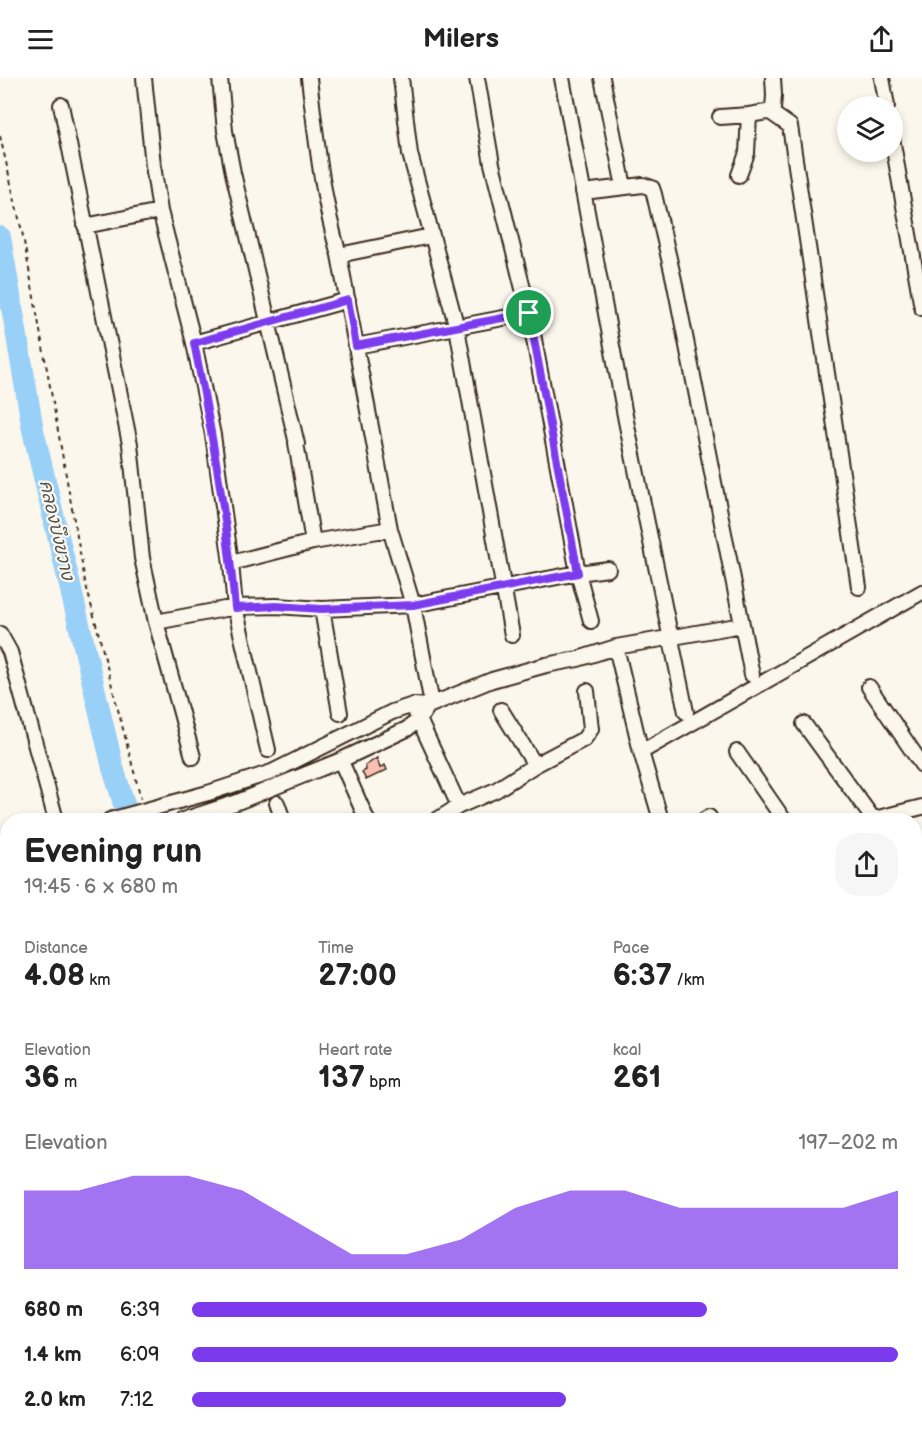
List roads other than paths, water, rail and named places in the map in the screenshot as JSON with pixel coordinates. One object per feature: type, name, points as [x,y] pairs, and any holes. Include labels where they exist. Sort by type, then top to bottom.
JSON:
[{"type":"street","points":[[144,78],[160,211],[194,343],[213,435],[235,608],[268,750]]},
{"type":"street","points":[[220,78],[225,131],[296,444],[313,542]]},
{"type":"street","points":[[208,793],[205,813],[345,763],[407,729],[419,720],[430,705],[413,605],[390,529],[348,300],[328,217],[309,78]]},
{"type":"street","points":[[401,78],[410,154],[457,328],[512,635]]},
{"type":"street","points":[[477,78],[492,164],[529,313],[578,573],[591,621]]},
{"type":"street","points":[[562,78],[624,410],[686,712]]},
{"type":"street","points":[[602,78],[624,187]]},
{"type":"street","points":[[770,112],[774,104],[773,78]]},
{"type":"street","points":[[882,78],[885,96]]},
{"type":"street","points":[[61,105],[130,444],[142,558],[156,622],[193,757]]},
{"type":"street","points":[[720,117],[770,112],[790,126],[859,587]]},
{"type":"street","points":[[739,175],[747,153],[749,115]]},
{"type":"street","points":[[896,162],[922,308]]},
{"type":"street","points":[[583,192],[643,185],[652,188],[658,205],[752,675]]},
{"type":"street","points":[[85,226],[160,211]]},
{"type":"street","points":[[339,255],[431,236]]},
{"type":"street","points":[[194,343],[348,300]]},
{"type":"street","points":[[356,346],[529,313]]},
{"type":"street","points":[[231,563],[313,542],[390,529]]},
{"type":"street","points":[[156,622],[235,608],[276,606],[322,609],[413,605],[608,569]]},
{"type":"street","points":[[641,752],[922,592]]},
{"type":"street","points":[[322,609],[340,713]]},
{"type":"street","points":[[135,813],[272,772],[392,712],[413,705],[430,705],[492,681],[616,647],[741,625]]},
{"type":"street","points":[[0,634],[10,652],[54,813]]},
{"type":"street","points":[[616,647],[641,752],[659,813]]},
{"type":"street","points":[[869,687],[922,765]]},
{"type":"street","points":[[448,813],[496,790],[535,765],[584,739],[591,729],[587,692]]},
{"type":"street","points":[[413,705],[459,806]]},
{"type":"street","points":[[501,710],[535,765]]},
{"type":"street","points":[[804,724],[867,813]]},
{"type":"street","points":[[338,738],[345,763],[365,813]]},
{"type":"street","points":[[737,752],[779,813]]},
{"type":"street","points":[[277,803],[281,813]]},
{"type":"street","points":[[899,813],[922,807]]},
{"type":"waterway","name":"คลองบึงขวาง","points":[[0,237],[33,430],[113,768],[127,813]]}]
